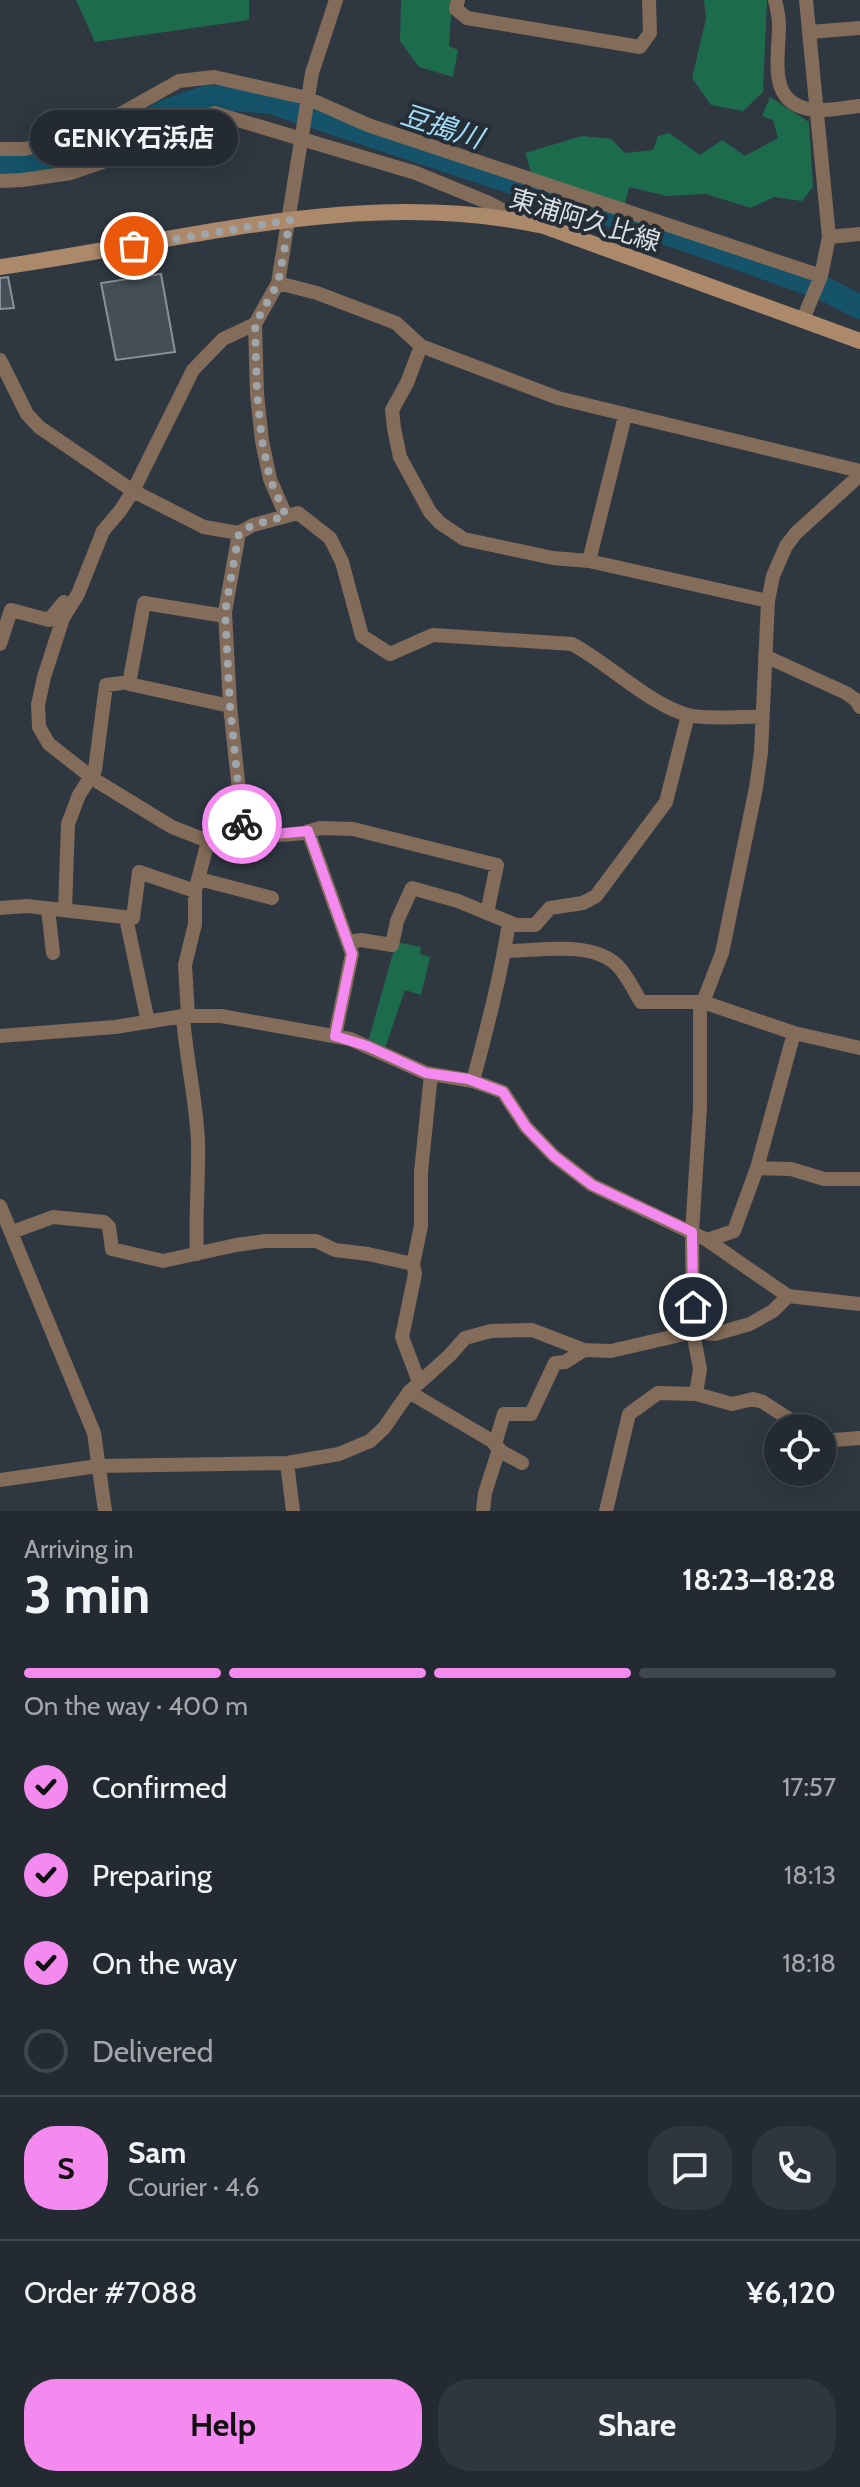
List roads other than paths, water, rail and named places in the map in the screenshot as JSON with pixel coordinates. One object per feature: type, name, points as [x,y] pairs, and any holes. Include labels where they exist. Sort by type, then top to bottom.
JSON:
[{"type":"main road","name":"東浦阿久比線","points":[[0,267],[290,220],[374,211],[436,211],[502,217],[568,235],[805,314],[860,341]]},
{"type":"street","points":[[286,516],[270,479],[262,441],[255,324],[278,283],[312,73],[336,0]]},
{"type":"street","points":[[458,0],[456,9],[467,18],[640,47],[650,33],[649,0]]},
{"type":"street","points":[[775,0],[779,22],[777,77],[785,97],[795,106],[816,110],[860,106]]},
{"type":"street","points":[[805,314],[821,276],[829,237],[806,0]]},
{"type":"street","points":[[809,32],[860,28]]},
{"type":"street","points":[[0,149],[25,149],[64,139],[104,123],[179,81],[214,77],[307,98],[368,125],[821,276]]},
{"type":"street","points":[[0,181],[71,173],[120,156],[166,130],[214,113],[416,173],[528,223]]},
{"type":"street","points":[[829,237],[860,234]]},
{"type":"street","points":[[278,283],[317,293],[396,323],[421,346],[558,398],[860,473]]},
{"type":"street","points":[[255,324],[223,339],[193,370],[133,491],[103,531],[78,594],[63,618],[44,677],[39,727],[49,744],[89,777],[172,827],[208,841],[320,828],[353,829],[497,865],[487,913]]},
{"type":"street","points":[[421,346],[407,383],[392,410],[400,457],[430,512],[440,523],[464,539],[553,558],[589,561],[768,601]]},
{"type":"street","points":[[0,360],[27,414],[39,427],[133,491],[204,527],[239,533],[253,525],[298,513],[330,538],[342,562],[362,636],[390,654],[433,635],[572,644],[648,696],[688,715],[762,717]]},
{"type":"street","points":[[589,561],[625,416]]},
{"type":"street","points":[[696,1394],[700,1369],[693,1332],[692,1232],[700,1108],[700,1010],[722,953],[757,776],[768,601],[773,576],[786,546],[860,473]]},
{"type":"street","points":[[239,533],[225,616],[230,706],[244,837]]},
{"type":"street","points":[[0,644],[11,610],[52,618],[86,572]]},
{"type":"street","points":[[129,682],[144,603],[225,616]]},
{"type":"street","points":[[765,656],[846,693],[860,707]]},
{"type":"street","points":[[65,910],[68,824],[95,770],[106,685],[129,682],[230,706]]},
{"type":"street","points":[[349,942],[361,940],[392,945],[397,921],[412,888],[516,925],[535,925],[550,908],[583,903],[596,896],[666,802],[688,715]]},
{"type":"street","points":[[308,831],[352,954],[335,1036]]},
{"type":"street","points":[[197,1254],[198,1138],[192,1073],[187,1061],[185,965],[195,924],[197,885],[208,841]]},
{"type":"street","points":[[0,908],[65,910],[133,918],[139,872],[272,898]]},
{"type":"street","points":[[48,909],[53,953]]},
{"type":"street","points":[[126,918],[148,1022]]},
{"type":"street","points":[[473,1081],[506,951],[509,922]]},
{"type":"street","points":[[506,951],[569,949],[587,952],[614,962],[625,974],[641,1002],[703,1002],[794,1033],[860,1048]]},
{"type":"street","points":[[0,1036],[115,1027],[186,1016],[221,1016],[335,1036],[367,1046],[431,1074],[473,1081],[503,1092],[526,1127],[554,1156],[592,1185],[707,1240],[788,1296],[860,1304]]},
{"type":"street","points":[[707,1240],[734,1231],[757,1168],[794,1033]]},
{"type":"street","points":[[431,1074],[421,1172],[421,1226],[402,1337],[414,1387],[522,1463]]},
{"type":"street","points":[[757,1168],[791,1169],[824,1179],[860,1179]]},
{"type":"street","points":[[0,1206],[8,1237],[94,1433],[105,1511]]},
{"type":"street","points":[[8,1237],[53,1217],[104,1222],[109,1227],[112,1249],[163,1261],[265,1241],[316,1241],[335,1250],[413,1264]]},
{"type":"street","points":[[0,1480],[98,1466],[287,1463],[339,1454],[370,1441],[384,1428],[414,1387],[465,1338],[491,1331],[532,1330],[584,1350],[611,1351],[693,1332],[715,1334],[750,1324],[773,1311],[788,1296]]},
{"type":"street","points":[[483,1511],[504,1414],[531,1414],[555,1363],[565,1362],[584,1350]]},
{"type":"street","points":[[606,1511],[612,1477],[631,1411],[658,1393],[696,1394],[732,1404],[753,1399],[781,1414]]},
{"type":"street","points":[[836,1440],[860,1438]]},
{"type":"street","points":[[287,1463],[293,1511]]},
{"type":"waterway","name":"豆搗川","points":[[0,164],[45,161],[120,137],[166,111],[207,97],[271,102],[690,241],[825,289],[860,307]]},
{"type":"place","name":"GENKY石浜店","points":[[134,246]]}]
